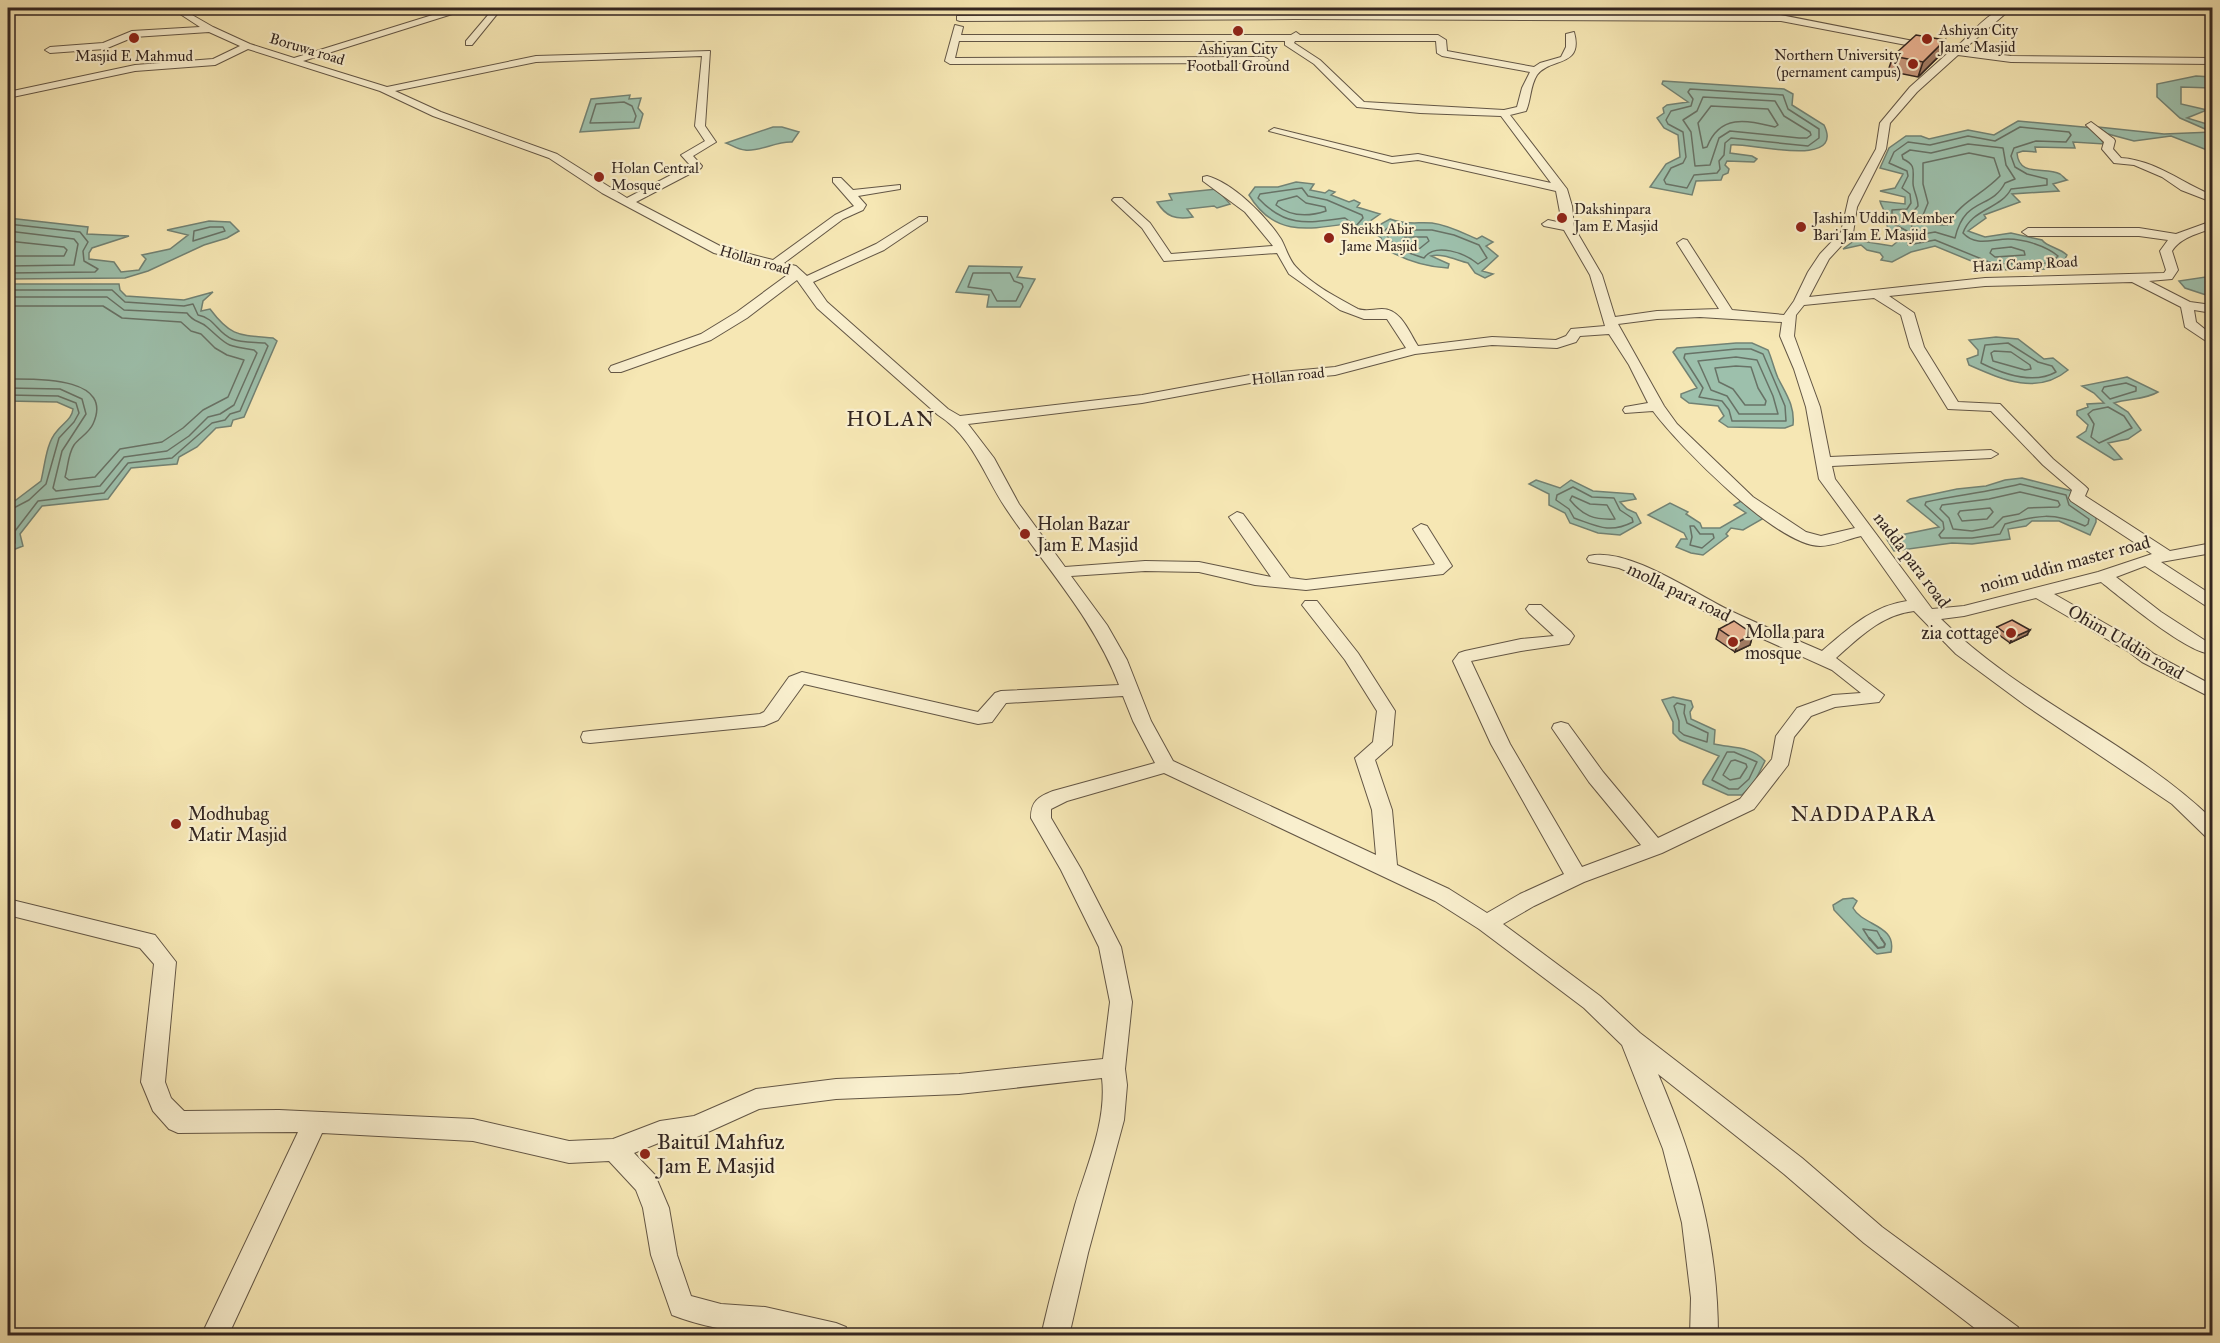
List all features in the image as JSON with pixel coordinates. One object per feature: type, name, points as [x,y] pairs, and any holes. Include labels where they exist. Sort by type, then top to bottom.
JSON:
[{"type":"street","points":[[175,8],[210,29],[247,46]]},
{"type":"street","points":[[296,60],[462,8]]},
{"type":"street","points":[[469,43],[498,8]]},
{"type":"street","points":[[1725,8],[1955,51],[2012,59],[2212,61]]},
{"type":"street","points":[[1770,8],[1780,18]]},
{"type":"street","points":[[1789,319],[1824,257],[1847,233],[1848,216],[1857,190],[1882,147],[1881,130],[1910,94],[1940,64],[1965,45],[1982,26],[2008,8]]},
{"type":"street","points":[[1264,60],[950,61],[961,13],[1294,12],[1780,18]]},
{"type":"street","points":[[1294,12],[1296,36]]},
{"type":"street","points":[[50,51],[105,46],[132,34],[210,29]]},
{"type":"street","points":[[1296,36],[1288,43],[1317,62],[1361,105],[1504,113],[1522,109],[1527,86],[1537,70],[1544,64],[1557,63],[1571,51],[1570,34]]},
{"type":"street","points":[[955,38],[1296,36],[1438,38],[1441,40],[1442,52],[1445,54],[1537,70]]},
{"type":"street","name":"Boruwa road","points":[[8,95],[135,68],[215,62],[247,46],[386,90],[437,114],[520,142]]},
{"type":"street","points":[[386,90],[536,60],[705,52],[707,54],[700,126],[711,142],[686,155],[697,166],[628,202]]},
{"type":"street","points":[[1504,113],[1561,189],[1566,206],[1568,227],[1596,275],[1612,326],[1657,406],[1672,427],[1747,500],[1800,535],[1820,541],[1865,530]]},
{"type":"street","points":[[2091,125],[2110,141],[2107,149],[2118,161],[2136,162],[2166,175],[2185,188],[2212,199]]},
{"type":"street","points":[[1275,131],[1392,160],[1418,157],[1561,189]]},
{"type":"street","name":"Hollan road","points":[[520,142],[553,156],[606,191],[718,249],[777,263],[802,277],[822,305],[943,412],[958,421],[991,467],[1012,505],[1098,625],[1118,660],[1129,690],[1166,766]]},
{"type":"street","points":[[1207,179],[1236,196],[1273,234],[1290,268],[1301,279],[1359,314],[1387,313],[1392,316],[1414,350]]},
{"type":"street","points":[[777,263],[840,217],[859,208],[860,205],[837,180]]},
{"type":"street","points":[[851,194],[896,187]]},
{"type":"street","points":[[1118,200],[1146,226],[1168,258],[1281,249]]},
{"type":"street","points":[[616,369],[706,337],[802,277],[880,247],[923,219]]},
{"type":"street","points":[[1548,224],[1568,227]]},
{"type":"street","points":[[2028,232],[2139,232],[2177,238],[2212,224]]},
{"type":"street","points":[[2199,230],[2212,234]]},
{"type":"street","name":"Hazi Camp Road","points":[[1800,302],[2022,279],[2169,276],[2172,270],[2166,250],[2169,244],[2177,238]]},
{"type":"street","points":[[1683,243],[1727,312]]},
{"type":"street","points":[[2132,278],[2187,305],[2212,309]]},
{"type":"street","points":[[1877,294],[1907,313],[1917,347],[1953,406],[1995,407],[2048,462],[2080,489],[2077,498],[2168,557]]},
{"type":"street","points":[[2187,305],[2190,324],[2212,341]]},
{"type":"street","name":"Hollan road","points":[[958,421],[1142,399],[1250,379],[1335,371],[1414,350],[1492,341],[1557,344],[1571,339],[1576,332],[1612,326],[1643,315],[1727,312],[1789,319]]},
{"type":"street","name":"nadda para road","points":[[1789,319],[1787,336],[1813,407],[1827,479],[1923,610],[1962,650],[2032,701],[2179,799],[2212,831]]},
{"type":"street","points":[[1630,410],[1657,406]]},
{"type":"street","points":[[1823,462],[1991,454]]},
{"type":"street","points":[[1237,517],[1285,583]]},
{"type":"street","points":[[1059,572],[1145,566],[1199,567],[1255,580],[1306,585],[1437,570],[1444,566],[1421,529]]},
{"type":"street","points":[[2204,549],[2212,562]]},
{"type":"street","name":"noim uddin master road","points":[[1923,610],[1964,611],[2104,576],[2146,560],[2204,549]]},
{"type":"street","name":"molla para road","points":[[1595,559],[1623,564],[1647,573],[1725,615],[1838,666],[1875,695],[1873,698],[1833,701],[1804,712],[1785,736],[1781,760],[1747,804],[1722,818],[1655,848]]},
{"type":"street","points":[[2146,560],[2212,602]]},
{"type":"street","points":[[2104,576],[2155,616],[2207,649]]},
{"type":"street","name":"Ohim Uddin road","points":[[2040,593],[2135,648],[2148,658],[2212,692]]},
{"type":"street","points":[[1311,605],[1352,657],[1386,711],[1382,745],[1365,758],[1382,810],[1387,869]]},
{"type":"street","points":[[1824,659],[1870,620],[1894,608],[1923,610]]},
{"type":"street","points":[[1535,609],[1564,636],[1563,640],[1487,652],[1465,657],[1462,661],[1476,695],[1520,783],[1577,877]]},
{"type":"street","points":[[590,737],[764,720],[771,716],[795,681],[802,678],[978,718],[985,718],[1001,697],[1129,690]]},
{"type":"street","points":[[1486,923],[1527,900],[1577,877],[1655,848],[1596,777],[1561,728]]},
{"type":"street","points":[[1055,1335],[1078,1242],[1106,1147],[1115,1083],[1113,1069],[1121,1002],[1110,947],[1071,869],[1041,818],[1041,808],[1045,802],[1060,796],[1166,766],[1442,895],[1486,923],[1592,1002],[1632,1040],[1793,1166],[1873,1236],[2008,1335]]},
{"type":"street","points":[[8,907],[147,941],[165,962],[153,1082],[161,1104],[178,1122],[315,1122],[473,1130],[569,1152],[614,1150],[660,1132],[697,1126],[756,1099],[836,1089],[959,1084],[1092,1068],[1113,1069]]},
{"type":"street","points":[[1632,1040],[1688,1188],[1701,1252],[1705,1312],[1704,1335]]},
{"type":"street","points":[[214,1335],[315,1122]]},
{"type":"street","points":[[614,1150],[646,1183],[656,1208],[664,1255],[681,1306],[721,1317],[765,1320],[836,1335]]},
{"type":"water","points":[[2196,76],[2212,77],[2212,88],[2181,87],[2181,104],[2207,110],[2187,118],[2212,124],[2212,132],[2180,118],[2157,97],[2157,84]]},
{"type":"water","points":[[1663,81],[1784,89],[1793,94],[1792,105],[1824,125],[1827,139],[1821,147],[1792,151],[1731,145],[1730,153],[1752,156],[1757,159],[1754,162],[1727,161],[1725,165],[1729,169],[1728,173],[1723,175],[1721,180],[1696,181],[1692,195],[1650,187],[1666,164],[1680,157],[1678,135],[1664,128],[1657,118],[1664,113],[1663,108],[1667,105],[1688,102],[1662,84]]},
{"type":"water","points":[[630,95],[629,99],[641,98],[638,108],[643,114],[639,128],[580,132],[591,99]]},
{"type":"water","points":[[2018,121],[2094,128],[2104,144],[2073,142],[2075,148],[2035,147],[2036,152],[2017,153],[2022,166],[2028,169],[2054,172],[2067,180],[2053,184],[2059,191],[2012,194],[2020,202],[1984,215],[1986,218],[1968,231],[1985,237],[2011,233],[2042,240],[2067,255],[2064,261],[2053,269],[1993,270],[1935,246],[1911,252],[1892,262],[1881,260],[1883,257],[1880,253],[1867,250],[1861,245],[1843,249],[1855,240],[1892,246],[1903,237],[1902,234],[1889,230],[1880,201],[1905,204],[1905,197],[1880,191],[1895,188],[1903,174],[1880,168],[1889,148],[1906,136],[1921,136],[1929,139],[1968,130],[1994,135]]},
{"type":"water","points":[[773,127],[799,132],[792,142],[751,150],[743,150],[726,143]]},
{"type":"water","points":[[2098,127],[2164,134],[2212,132],[2212,147],[2206,147],[2207,150],[2171,136],[2134,141],[2108,134]]},
{"type":"water","points":[[1296,182],[1314,184],[1310,190],[1335,192],[1331,195],[1349,202],[1354,200],[1360,203],[1357,207],[1380,214],[1366,224],[1363,231],[1354,233],[1348,230],[1346,224],[1317,228],[1291,227],[1269,217],[1258,208],[1249,195],[1255,187],[1278,187]]},
{"type":"water","points":[[1217,189],[1230,204],[1217,208],[1214,206],[1187,209],[1193,217],[1172,216],[1164,211],[1157,202],[1172,200],[1169,194]]},
{"type":"water","points":[[8,218],[88,227],[87,234],[129,236],[92,248],[89,253],[89,259],[114,262],[121,272],[139,270],[146,259],[142,255],[170,249],[188,235],[167,230],[209,221],[230,222],[239,231],[148,271],[125,278],[8,279]]},
{"type":"water","points":[[1390,219],[1406,223],[1438,224],[1477,239],[1482,236],[1493,242],[1486,246],[1498,256],[1482,271],[1493,274],[1485,278],[1475,273],[1468,263],[1444,256],[1431,256],[1449,264],[1448,268],[1423,264],[1384,248],[1381,238],[1370,230]]},
{"type":"water","points":[[969,266],[1022,267],[1017,277],[1035,279],[1020,307],[987,307],[989,295],[956,292]]},
{"type":"water","points":[[2212,276],[2212,297],[2185,288],[2179,281]]},
{"type":"water","points":[[8,284],[119,284],[120,290],[126,296],[184,300],[213,292],[203,301],[201,311],[210,309],[224,325],[237,333],[273,338],[277,341],[244,417],[233,420],[231,426],[216,428],[197,447],[179,457],[177,464],[131,468],[108,499],[42,506],[20,534],[23,546],[8,552],[8,506],[41,481],[50,442],[69,418],[73,409],[57,402],[8,401]]},
{"type":"water","points":[[1996,337],[2018,339],[2044,359],[2053,358],[2068,370],[2056,378],[2031,384],[2006,380],[1969,365],[1967,359],[1978,355],[1978,350],[1969,340]]},
{"type":"water","points":[[1752,343],[1768,350],[1791,406],[1793,425],[1785,428],[1728,427],[1719,421],[1724,416],[1718,406],[1689,403],[1681,397],[1681,394],[1697,388],[1673,352],[1677,348]]},
{"type":"water","points":[[2127,377],[2158,392],[2114,403],[2128,412],[2141,430],[2128,439],[2108,443],[2122,459],[2114,460],[2077,437],[2086,431],[2088,425],[2077,415],[2077,411],[2088,407],[2087,404],[2104,403],[2082,386]]},
{"type":"water","points":[[2022,478],[2076,492],[2096,517],[2090,535],[2059,521],[2032,521],[2026,526],[2008,529],[2010,539],[1972,544],[1952,543],[1894,551],[1886,538],[1939,527],[1907,501],[1910,499]]},
{"type":"water","points":[[1536,480],[1560,488],[1571,480],[1593,491],[1633,494],[1636,499],[1620,502],[1627,509],[1636,513],[1641,523],[1620,535],[1598,533],[1570,523],[1565,513],[1549,505],[1549,494],[1529,484]]},
{"type":"water","points":[[1741,501],[1764,518],[1743,530],[1731,528],[1726,534],[1728,536],[1703,555],[1676,547],[1681,539],[1687,539],[1684,533],[1648,515],[1670,503],[1688,512],[1686,514],[1700,523],[1702,528],[1720,528],[1746,513],[1734,505]]},
{"type":"water","points":[[1673,697],[1691,701],[1693,707],[1690,712],[1691,719],[1715,730],[1714,744],[1747,750],[1765,761],[1754,783],[1742,795],[1728,795],[1703,784],[1719,756],[1680,740],[1673,733],[1673,722],[1662,700]]},
{"type":"water","points":[[1853,898],[1857,901],[1853,908],[1858,914],[1889,936],[1892,943],[1891,952],[1877,954],[1874,952],[1834,910],[1833,905],[1843,899]]},
{"type":"building","points":[[1916,35],[1945,40],[1923,62],[1893,56]]},
{"type":"building","points":[[2012,620],[2030,630],[2012,638],[1997,627]]},
{"type":"building","points":[[1734,621],[1753,634],[1738,642],[1719,629]]},
{"type":"place","name":"Ashiyan City Football Ground","points":[[1238,31]]},
{"type":"place","name":"Masjid E Mahmud","points":[[134,38]]},
{"type":"place","name":"Ashiyan City Jame Masjid","points":[[1927,39]]},
{"type":"place","name":"Northern University (pernament campus)","points":[[1913,64]]},
{"type":"place","name":"Holan Central Mosque","points":[[599,177]]},
{"type":"place","name":"Dakshinpara Jam E Masjid","points":[[1562,218]]},
{"type":"place","name":"Jashim Uddin Member Bari Jam E Masjid","points":[[1801,227]]},
{"type":"place","name":"Sheikh Abir Jame Masjid","points":[[1329,238]]},
{"type":"place","name":"Holan Bazar Jam E Masjid","points":[[1025,534]]},
{"type":"place","name":"zia cottage","points":[[2011,633]]},
{"type":"place","name":"Molla para mosque","points":[[1733,642]]},
{"type":"place","name":"Modhubag Matir Masjid","points":[[176,824]]},
{"type":"place","name":"Baitul Mahfuz Jam E Masjid","points":[[645,1154]]},
{"type":"district","name":"HOLAN","points":[[891,419]]},
{"type":"district","name":"NADDAPARA","points":[[1864,814]]}]
